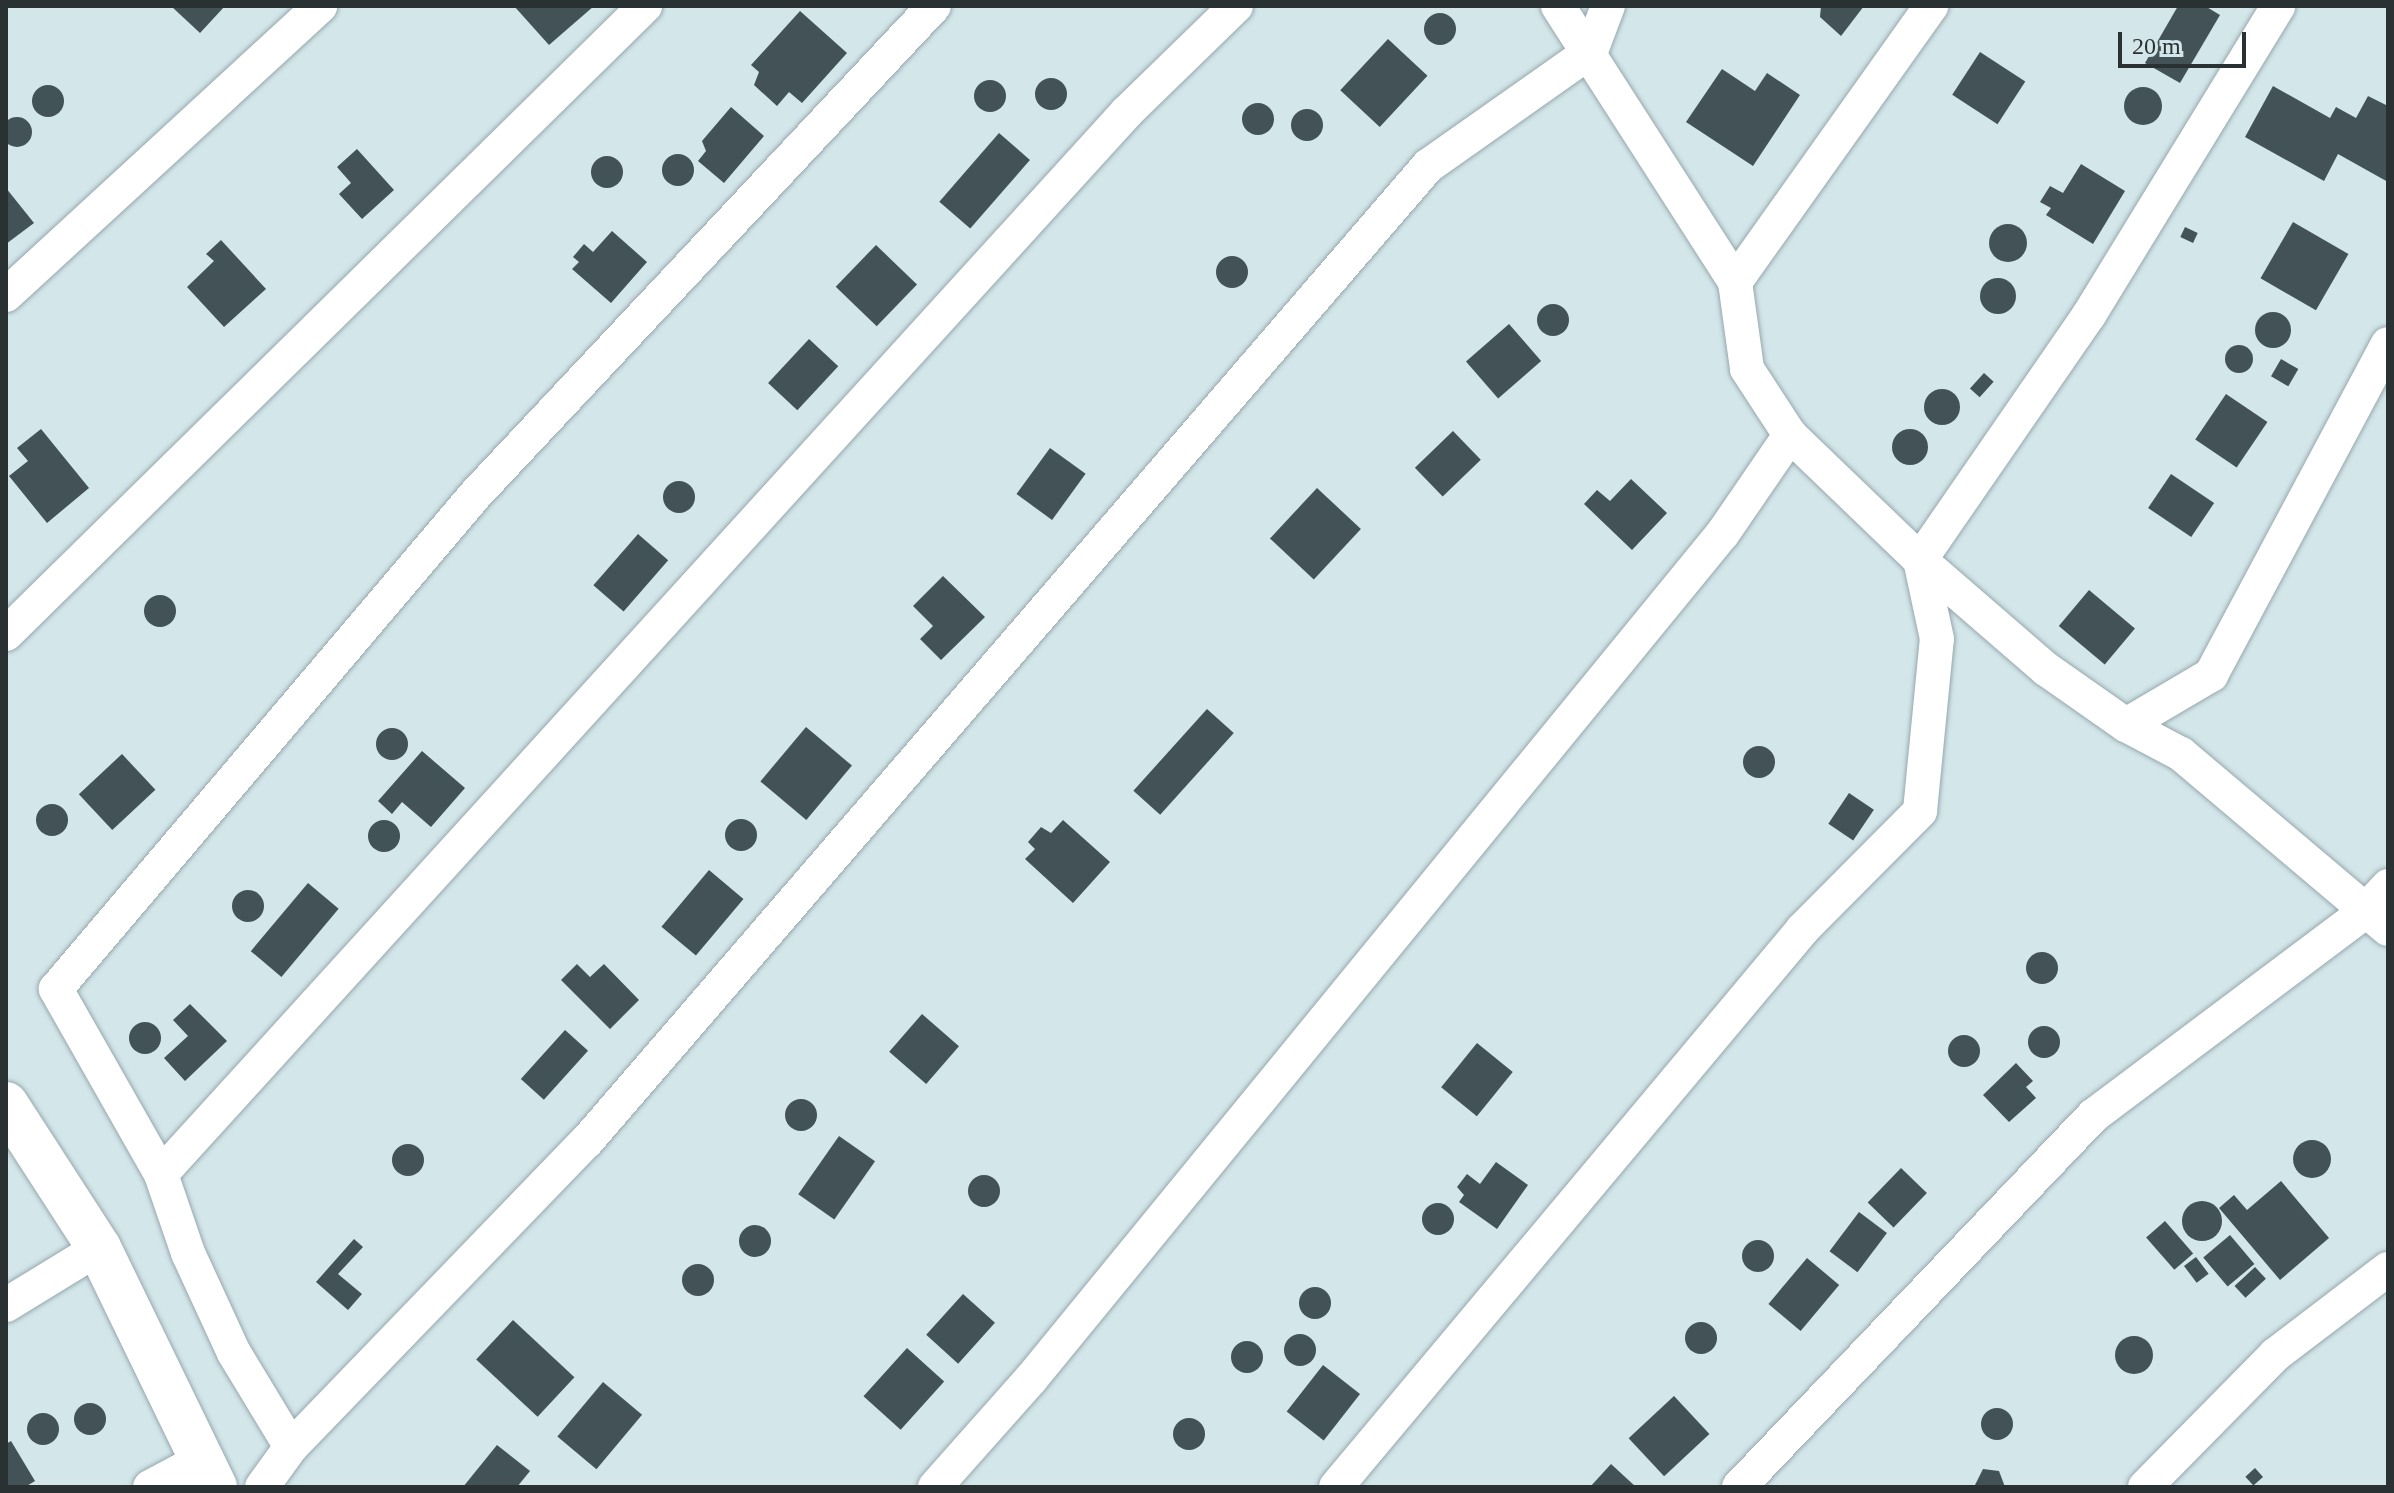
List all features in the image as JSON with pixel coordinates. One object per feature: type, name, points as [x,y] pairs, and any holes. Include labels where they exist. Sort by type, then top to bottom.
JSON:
[{"type":"street","points":[[6,295],[320,6]]},
{"type":"street","points":[[6,634],[645,6]]},
{"type":"street","points":[[291,1447],[234,1353],[188,1253],[161,1174],[56,989],[476,494],[934,6]]},
{"type":"street","points":[[161,1174],[1127,112],[1236,6]]},
{"type":"street","points":[[1558,6],[1591,51],[1735,282],[1747,369],[1790,435],[1920,560],[2046,669],[2126,725],[2181,754],[2376,921]]},
{"type":"street","points":[[262,1487],[291,1447],[587,1141],[1428,166],[1591,51],[1608,6]]},
{"type":"street","points":[[1735,282],[1931,6]]},
{"type":"street","points":[[1336,1487],[1803,929],[1920,811],[1937,639],[1920,560],[2089,315],[2278,6]]},
{"type":"street","points":[[2126,725],[2211,675],[2388,344]]},
{"type":"street","points":[[935,1487],[1051,1354],[1723,533],[1790,435]]},
{"type":"street","points":[[1739,1487],[2093,1116],[2376,921],[2388,886]]},
{"type":"street","points":[[6,1104],[99,1248],[208,1474],[150,1487]]},
{"type":"street","points":[[6,1305],[99,1248]]},
{"type":"street","points":[[2145,1487],[2275,1355],[2388,1269]]},
{"type":"building","points":[[171,6],[225,6],[200,33]]},
{"type":"building","points":[[514,6],[594,6],[549,45]]},
{"type":"building","points":[[1821,6],[1864,6],[1841,36],[1820,17]]},
{"type":"building","points":[[2178,6],[2205,6],[2220,15],[2180,83],[2145,63]]},
{"type":"building","points":[[800,11],[847,53],[802,103],[789,92],[777,106],[754,85],[759,72],[751,65]]},
{"type":"building","points":[[1440,13],[1451,18],[1456,29],[1451,40],[1440,45],[1429,40],[1424,29],[1429,18]]},
{"type":"building","points":[[1388,39],[1427,76],[1380,127],[1340,90]]},
{"type":"building","points":[[1980,52],[2025,81],[1998,124],[1952,95]]},
{"type":"building","points":[[1722,69],[1755,91],[1767,73],[1800,95],[1753,166],[1686,122]]},
{"type":"building","points":[[1051,78],[1062,83],[1067,94],[1062,105],[1051,110],[1040,105],[1035,94],[1040,83]]},
{"type":"building","points":[[990,80],[1001,85],[1006,96],[1001,107],[990,112],[979,107],[974,96],[979,85]]},
{"type":"building","points":[[48,85],[59,90],[64,101],[59,112],[48,117],[37,112],[32,101],[37,90]]},
{"type":"building","points":[[2273,86],[2330,118],[2336,107],[2356,118],[2368,96],[2388,106],[2388,182],[2338,154],[2324,181],[2245,137]]},
{"type":"building","points":[[2143,87],[2157,92],[2162,106],[2157,120],[2143,125],[2129,120],[2124,106],[2129,92]]},
{"type":"building","points":[[1258,103],[1269,108],[1274,119],[1269,130],[1258,135],[1247,130],[1242,119],[1247,108]]},
{"type":"building","points":[[731,107],[764,136],[724,183],[698,161],[706,151],[702,141]]},
{"type":"building","points":[[1307,109],[1318,114],[1323,125],[1318,136],[1307,141],[1296,136],[1291,125],[1296,114]]},
{"type":"building","points":[[17,117],[27,122],[32,132],[27,142],[17,147],[7,142],[2,132],[7,122]]},
{"type":"building","points":[[999,133],[1030,160],[970,229],[939,202]]},
{"type":"building","points":[[357,149],[394,190],[362,219],[339,194],[351,183],[337,167]]},
{"type":"building","points":[[678,154],[689,159],[694,170],[689,181],[678,186],[667,181],[662,170],[667,159]]},
{"type":"building","points":[[607,156],[618,161],[623,172],[618,183],[607,188],[596,183],[591,172],[596,161]]},
{"type":"building","points":[[2081,164],[2125,191],[2093,244],[2046,215],[2051,208],[2040,202],[2050,186],[2063,193]]},
{"type":"building","points":[[6,188],[34,223],[6,244]]},
{"type":"building","points":[[2293,222],[2348,254],[2316,310],[2260,278]]},
{"type":"building","points":[[2008,224],[2022,229],[2027,243],[2022,257],[2008,262],[1994,257],[1989,243],[1994,229]]},
{"type":"building","points":[[2185,227],[2198,233],[2193,243],[2180,237]]},
{"type":"building","points":[[612,231],[647,262],[611,303],[572,269],[579,262],[573,257],[584,244],[593,252]]},
{"type":"building","points":[[221,240],[266,289],[224,327],[187,287],[214,261],[206,254]]},
{"type":"building","points":[[876,245],[917,285],[877,326],[836,287]]},
{"type":"building","points":[[1232,256],[1243,261],[1248,272],[1243,283],[1232,288],[1221,283],[1216,272],[1221,261]]},
{"type":"building","points":[[1998,278],[2011,283],[2016,296],[2011,309],[1998,314],[1985,309],[1980,296],[1985,283]]},
{"type":"building","points":[[1553,304],[1564,309],[1569,320],[1564,331],[1553,336],[1542,331],[1537,320],[1542,309]]},
{"type":"building","points":[[2273,312],[2286,317],[2291,330],[2286,343],[2273,348],[2260,343],[2255,330],[2260,317]]},
{"type":"building","points":[[1509,324],[1541,361],[1498,398],[1466,361]]},
{"type":"building","points":[[809,339],[838,366],[797,410],[768,383]]},
{"type":"building","points":[[2239,345],[2249,349],[2253,359],[2249,369],[2239,373],[2229,369],[2225,359],[2229,349]]},
{"type":"building","points":[[2281,359],[2298,369],[2288,386],[2271,376]]},
{"type":"building","points":[[1984,373],[1994,382],[1980,397],[1970,389]]},
{"type":"building","points":[[1942,389],[1955,394],[1960,407],[1955,420],[1942,425],[1929,420],[1924,407],[1929,394]]},
{"type":"building","points":[[2226,394],[2267,422],[2237,468],[2195,440]]},
{"type":"building","points":[[41,429],[89,488],[47,523],[9,476],[28,461],[17,448]]},
{"type":"building","points":[[1910,429],[1923,434],[1928,447],[1923,460],[1910,465],[1897,460],[1892,447],[1897,434]]},
{"type":"building","points":[[1453,431],[1481,460],[1443,497],[1415,468]]},
{"type":"building","points":[[1050,448],[1086,474],[1052,520],[1016,494]]},
{"type":"building","points":[[2171,474],[2214,503],[2191,537],[2148,508]]},
{"type":"building","points":[[1631,479],[1667,513],[1632,550],[1584,504],[1597,490],[1610,501]]},
{"type":"building","points":[[679,481],[690,486],[695,497],[690,508],[679,513],[668,508],[663,497],[668,486]]},
{"type":"building","points":[[1317,488],[1361,529],[1314,579],[1270,538]]},
{"type":"building","points":[[638,534],[668,560],[624,612],[593,585]]},
{"type":"building","points":[[943,576],[985,617],[941,660],[920,639],[933,626],[913,606]]},
{"type":"building","points":[[2089,590],[2135,629],[2105,665],[2059,626]]},
{"type":"building","points":[[160,595],[171,600],[176,611],[171,622],[160,627],[149,622],[144,611],[149,600]]},
{"type":"building","points":[[1207,709],[1234,733],[1160,815],[1133,791]]},
{"type":"building","points":[[806,727],[852,766],[806,820],[760,781]]},
{"type":"building","points":[[392,728],[403,733],[408,744],[403,755],[392,760],[381,755],[376,744],[381,733]]},
{"type":"building","points":[[1759,746],[1770,751],[1775,762],[1770,773],[1759,778],[1748,773],[1743,762],[1748,751]]},
{"type":"building","points":[[422,751],[465,788],[431,827],[402,802],[392,814],[378,801]]},
{"type":"building","points":[[122,754],[155,790],[112,830],[79,794]]},
{"type":"building","points":[[1849,793],[1874,810],[1853,840],[1828,824]]},
{"type":"building","points":[[52,804],[63,809],[68,820],[63,831],[52,836],[41,831],[36,820],[41,809]]},
{"type":"building","points":[[741,819],[752,824],[757,835],[752,846],[741,851],[730,846],[725,835],[730,824]]},
{"type":"building","points":[[384,820],[395,825],[400,836],[395,847],[384,852],[373,847],[368,836],[373,825]]},
{"type":"building","points":[[1063,820],[1110,862],[1073,903],[1025,859],[1035,849],[1028,842],[1041,827],[1051,833]]},
{"type":"building","points":[[709,870],[743,899],[696,956],[661,927]]},
{"type":"building","points":[[308,883],[339,909],[281,977],[251,951]]},
{"type":"building","points":[[248,890],[259,895],[264,906],[259,917],[248,922],[237,917],[232,906],[237,895]]},
{"type":"building","points":[[2042,952],[2053,957],[2058,968],[2053,979],[2042,984],[2031,979],[2026,968],[2031,957]]},
{"type":"building","points":[[577,964],[590,977],[604,964],[639,1000],[610,1029],[561,980]]},
{"type":"building","points":[[190,1004],[227,1041],[185,1081],[164,1058],[188,1036],[173,1020]]},
{"type":"building","points":[[922,1014],[959,1046],[926,1084],[889,1052]]},
{"type":"building","points":[[145,1022],[156,1027],[161,1038],[156,1049],[145,1054],[134,1049],[129,1038],[134,1027]]},
{"type":"building","points":[[2044,1026],[2055,1031],[2060,1042],[2055,1053],[2044,1058],[2033,1053],[2028,1042],[2033,1031]]},
{"type":"building","points":[[565,1030],[588,1051],[544,1100],[521,1079]]},
{"type":"building","points":[[1964,1035],[1975,1040],[1980,1051],[1975,1062],[1964,1067],[1953,1062],[1948,1051],[1953,1040]]},
{"type":"building","points":[[1477,1043],[1513,1072],[1477,1116],[1441,1087]]},
{"type":"building","points":[[2016,1063],[2033,1081],[2026,1087],[2036,1098],[2009,1122],[1983,1095]]},
{"type":"building","points":[[801,1099],[812,1104],[817,1115],[812,1126],[801,1131],[790,1126],[785,1115],[790,1104]]},
{"type":"building","points":[[839,1136],[875,1161],[834,1219],[798,1194]]},
{"type":"building","points":[[2312,1140],[2325,1146],[2331,1159],[2325,1172],[2312,1178],[2299,1172],[2293,1159],[2299,1146]]},
{"type":"building","points":[[408,1144],[419,1149],[424,1160],[419,1171],[408,1176],[397,1171],[392,1160],[397,1149]]},
{"type":"building","points":[[1496,1162],[1528,1185],[1497,1229],[1459,1202],[1464,1195],[1457,1187],[1467,1174],[1480,1184]]},
{"type":"building","points":[[1901,1168],[1927,1193],[1894,1228],[1868,1203]]},
{"type":"building","points":[[984,1175],[995,1180],[1000,1191],[995,1202],[984,1207],[973,1202],[968,1191],[973,1180]]},
{"type":"building","points":[[2281,1181],[2329,1238],[2280,1280],[2219,1208],[2234,1195],[2247,1210]]},
{"type":"building","points":[[2202,1201],[2216,1207],[2222,1221],[2216,1235],[2202,1241],[2188,1235],[2182,1221],[2188,1207]]},
{"type":"building","points":[[1438,1203],[1449,1208],[1454,1219],[1449,1230],[1438,1235],[1427,1230],[1422,1219],[1427,1208]]},
{"type":"building","points":[[1859,1212],[1887,1233],[1857,1272],[1830,1251]]},
{"type":"building","points":[[2165,1221],[2193,1253],[2174,1270],[2146,1237]]},
{"type":"building","points":[[755,1225],[766,1230],[771,1241],[766,1252],[755,1257],[744,1252],[739,1241],[744,1230]]},
{"type":"building","points":[[2230,1235],[2254,1264],[2228,1287],[2203,1257]]},
{"type":"building","points":[[354,1239],[363,1247],[338,1274],[362,1294],[348,1310],[316,1282]]},
{"type":"building","points":[[1758,1240],[1769,1245],[1774,1256],[1769,1267],[1758,1272],[1747,1267],[1742,1256],[1747,1245]]},
{"type":"building","points":[[2196,1257],[2209,1274],[2197,1283],[2184,1266]]},
{"type":"building","points":[[1807,1258],[1839,1285],[1801,1331],[1768,1304]]},
{"type":"building","points":[[698,1264],[709,1269],[714,1280],[709,1291],[698,1296],[687,1291],[682,1280],[687,1269]]},
{"type":"building","points":[[2255,1267],[2266,1279],[2245,1298],[2235,1286]]},
{"type":"building","points":[[1315,1287],[1326,1292],[1331,1303],[1326,1314],[1315,1319],[1304,1314],[1299,1303],[1304,1292]]},
{"type":"building","points":[[963,1294],[995,1323],[958,1364],[926,1335]]},
{"type":"building","points":[[513,1320],[574,1377],[538,1417],[476,1359]]},
{"type":"building","points":[[1701,1322],[1712,1327],[1717,1338],[1712,1349],[1701,1354],[1690,1349],[1685,1338],[1690,1327]]},
{"type":"building","points":[[1300,1334],[1311,1339],[1316,1350],[1311,1361],[1300,1366],[1289,1361],[1284,1350],[1289,1339]]},
{"type":"building","points":[[2134,1336],[2147,1342],[2153,1355],[2147,1368],[2134,1374],[2121,1368],[2115,1355],[2121,1342]]},
{"type":"building","points":[[1247,1341],[1258,1346],[1263,1357],[1258,1368],[1247,1373],[1236,1368],[1231,1357],[1236,1346]]},
{"type":"building","points":[[907,1348],[944,1381],[901,1430],[864,1396]]},
{"type":"building","points":[[1323,1365],[1360,1394],[1324,1440],[1287,1411]]},
{"type":"building","points":[[603,1382],[642,1415],[596,1469],[557,1436]]},
{"type":"building","points":[[1674,1396],[1709,1434],[1664,1476],[1629,1438]]},
{"type":"building","points":[[90,1403],[101,1408],[106,1419],[101,1430],[90,1435],[79,1430],[74,1419],[79,1408]]},
{"type":"building","points":[[1997,1408],[2008,1413],[2013,1424],[2008,1435],[1997,1440],[1986,1435],[1981,1424],[1986,1413]]},
{"type":"building","points":[[43,1413],[54,1418],[59,1429],[54,1440],[43,1445],[32,1440],[27,1429],[32,1418]]},
{"type":"building","points":[[1189,1418],[1200,1423],[1205,1434],[1200,1445],[1189,1450],[1178,1445],[1173,1434],[1178,1423]]},
{"type":"building","points":[[11,1441],[35,1481],[25,1487],[6,1487],[6,1444]]},
{"type":"building","points":[[497,1445],[530,1471],[517,1487],[463,1487]]},
{"type":"building","points":[[1611,1464],[1636,1487],[1590,1487]]},
{"type":"building","points":[[2255,1468],[2263,1477],[2253,1486],[2245,1477]]},
{"type":"building","points":[[1983,1469],[1999,1471],[2005,1487],[1974,1487]]}]
